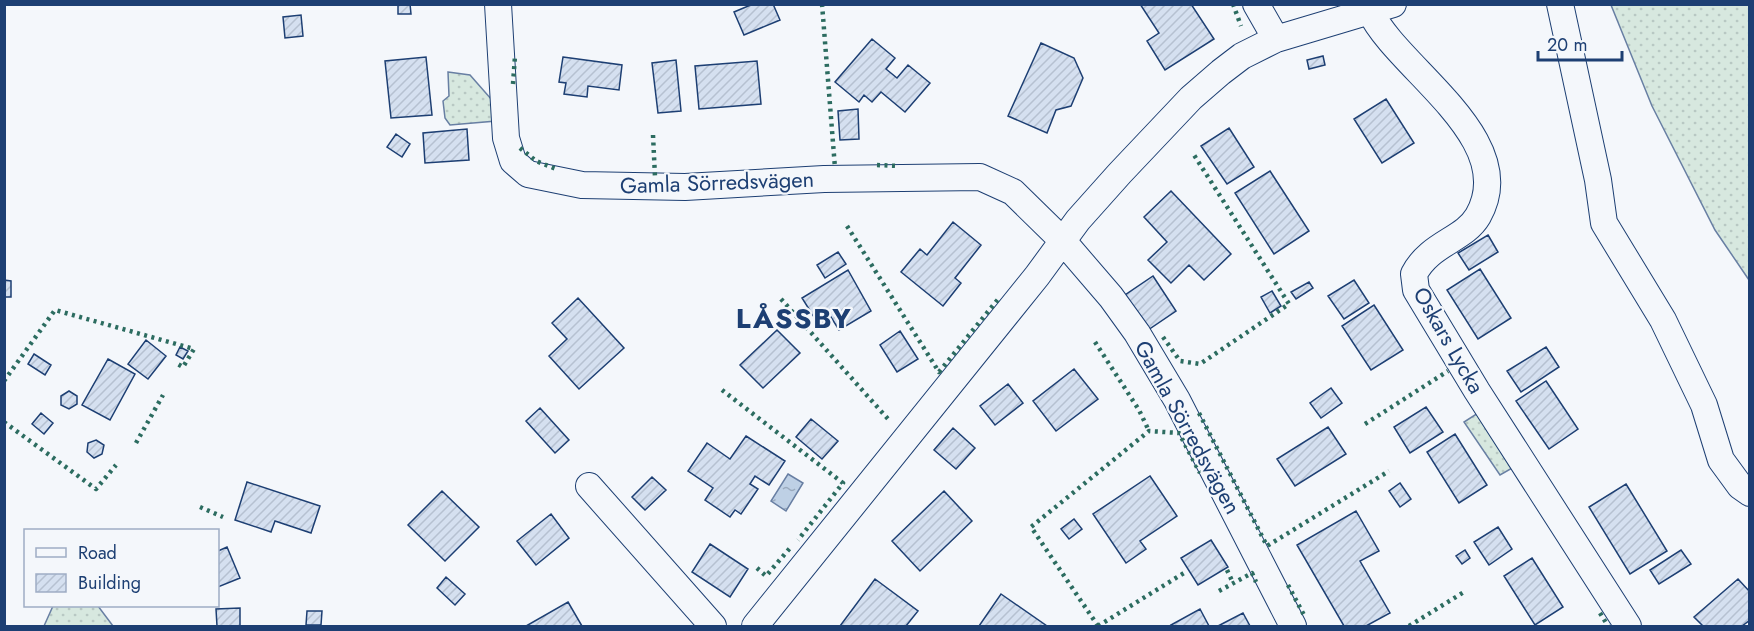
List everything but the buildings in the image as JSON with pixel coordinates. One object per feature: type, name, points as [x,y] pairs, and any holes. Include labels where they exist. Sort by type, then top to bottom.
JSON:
[{"type":"street","name":"Gamla Sörredsvägen","points":[[498,4],[506,138],[513,161],[528,174],[582,185],[685,187],[824,179],[980,177],[1013,192],[1062,240],[1131,324],[1170,387],[1293,627]]},
{"type":"street","points":[[1256,4],[1276,39]]},
{"type":"street","points":[[1560,4],[1598,180],[1604,223],[1663,320],[1704,405],[1722,460],[1740,486],[1749,494]]},
{"type":"street","points":[[755,627],[1037,276],[1062,240],[1120,173],[1191,98],[1242,56],[1276,39],[1381,8]]},
{"type":"street","name":"Oskars Lycka","points":[[1381,8],[1378,28],[1448,102],[1466,126],[1480,153],[1486,174],[1484,200],[1477,218],[1464,230],[1428,254],[1414,274],[1416,290],[1477,392],[1628,627]]},
{"type":"street","points":[[589,486],[713,627]]},
{"type":"shaded area","points":[[1611,5],[1749,5],[1749,280],[1715,230],[1652,106]]},
{"type":"shaded area","points":[[448,72],[470,75],[492,100],[496,121],[450,125],[445,118],[443,101],[449,96]]},
{"type":"shaded area","points":[[1478,413],[1514,467],[1500,475],[1464,422]]},
{"type":"shaded area","points":[[53,607],[99,607],[113,626],[44,626]]},
{"type":"water","points":[[788,474],[803,483],[786,511],[771,501]]},
{"type":"hedge","points":[[822,4],[835,168]]},
{"type":"hedge","points":[[1233,4],[1241,26]]},
{"type":"hedge","points":[[513,84],[515,56]]},
{"type":"hedge","points":[[653,135],[655,177]]},
{"type":"hedge","points":[[520,148],[536,161],[556,169]]},
{"type":"hedge","points":[[1163,337],[1180,361],[1200,364],[1289,304],[1194,155]]},
{"type":"hedge","points":[[877,165],[898,166]]},
{"type":"hedge","points":[[847,226],[939,372],[999,298]]},
{"type":"hedge","points":[[781,299],[888,419]]},
{"type":"hedge","points":[[4,381],[55,310],[194,349],[183,367],[176,363]]},
{"type":"hedge","points":[[1095,342],[1139,410],[1149,431]]},
{"type":"hedge","points":[[1365,424],[1448,371]]},
{"type":"hedge","points":[[722,390],[843,483],[798,540]]},
{"type":"hedge","points":[[136,443],[163,395]]},
{"type":"hedge","points":[[1199,413],[1267,546],[1389,471]]},
{"type":"hedge","points":[[4,422],[96,489],[116,465]]},
{"type":"hedge","points":[[1098,626],[1031,527],[1149,431],[1179,433],[1200,473]]},
{"type":"hedge","points":[[200,507],[223,517]]},
{"type":"hedge","points":[[757,568],[766,576],[790,548]]},
{"type":"hedge","points":[[1227,570],[1233,583]]},
{"type":"hedge","points":[[1098,626],[1184,573]]},
{"type":"hedge","points":[[1219,591],[1252,573],[1256,582]]},
{"type":"hedge","points":[[1288,585],[1305,617]]},
{"type":"hedge","points":[[1409,626],[1464,592]]},
{"type":"hedge","points":[[1600,613],[1608,626]]},
{"type":"district","name":"LÅSSBY","points":[[794,318]]}]
